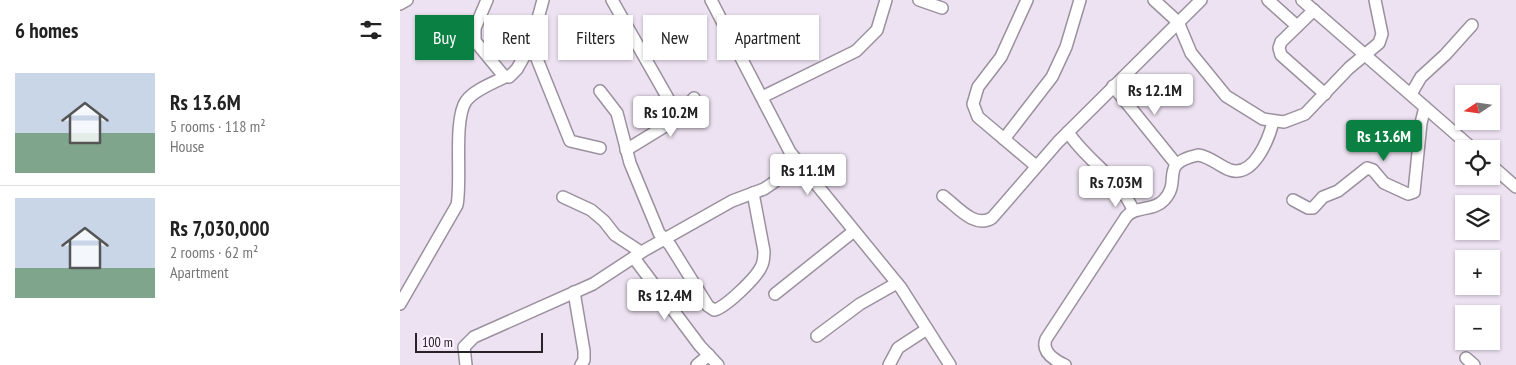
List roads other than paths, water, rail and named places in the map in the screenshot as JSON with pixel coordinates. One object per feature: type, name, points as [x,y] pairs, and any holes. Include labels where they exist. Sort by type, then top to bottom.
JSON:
[{"type":"street","points":[[400,4],[406,0]]},
{"type":"street","points":[[487,0],[475,28],[475,41],[505,77]]},
{"type":"street","points":[[541,15],[543,0]]},
{"type":"street","points":[[612,0],[678,116]]},
{"type":"street","points":[[711,0],[790,152],[897,283],[950,365]]},
{"type":"street","points":[[762,97],[856,51],[877,30],[886,0]]},
{"type":"street","points":[[919,0],[942,8]]},
{"type":"street","points":[[1027,0],[1001,57],[982,80],[974,96],[975,112],[978,117],[1036,166]]},
{"type":"street","points":[[1004,139],[1052,77],[1066,47],[1080,0]]},
{"type":"street","points":[[1154,0],[1178,22],[1191,53],[1226,96],[1272,122],[1296,119],[1312,108],[1349,68],[1382,38],[1375,0]]},
{"type":"street","points":[[943,196],[975,221],[986,221],[992,218],[1068,132],[1201,0]]},
{"type":"street","points":[[1268,0],[1298,26]]},
{"type":"street","points":[[1302,0],[1463,140]]},
{"type":"street","points":[[1314,10],[1281,42],[1280,53],[1325,94]]},
{"type":"street","points":[[1411,94],[1421,77],[1445,56],[1472,25]]},
{"type":"street","points":[[400,304],[457,205],[460,193],[460,128],[466,101],[476,92],[509,76],[517,69],[522,60]]},
{"type":"street","points":[[537,60],[570,141],[600,148]]},
{"type":"street","points":[[1113,86],[1176,164]]},
{"type":"street","points":[[600,91],[618,113],[626,150],[664,239],[670,245],[708,306],[714,310],[718,310],[754,277],[764,260],[754,193]]},
{"type":"street","points":[[626,150],[678,116],[694,98]]},
{"type":"street","points":[[1293,200],[1308,208],[1313,208],[1323,197],[1338,191],[1367,168],[1373,170],[1384,183],[1411,194],[1416,188],[1421,123],[1426,107]]},
{"type":"street","points":[[1065,365],[1057,361],[1046,351],[1044,347],[1046,339],[1126,217],[1133,210],[1152,208],[1165,199],[1170,190],[1176,164],[1186,158],[1202,155],[1230,170],[1240,170],[1249,166],[1257,158],[1268,140],[1272,122]]},
{"type":"street","points":[[1068,132],[1077,146],[1122,191],[1133,210]]},
{"type":"street","points":[[466,365],[464,347],[474,337],[602,279],[637,255],[732,201],[764,189],[799,164]]},
{"type":"street","points":[[1500,171],[1513,180]]},
{"type":"street","points":[[563,197],[591,210],[604,221],[614,235],[637,255],[718,365]]},
{"type":"street","points":[[774,294],[854,231]]},
{"type":"street","points":[[816,336],[860,304],[897,283]]},
{"type":"street","points":[[574,292],[584,351],[584,360],[581,365]]},
{"type":"street","points":[[889,365],[898,348],[927,329]]},
{"type":"street","points":[[697,365],[709,355]]}]
